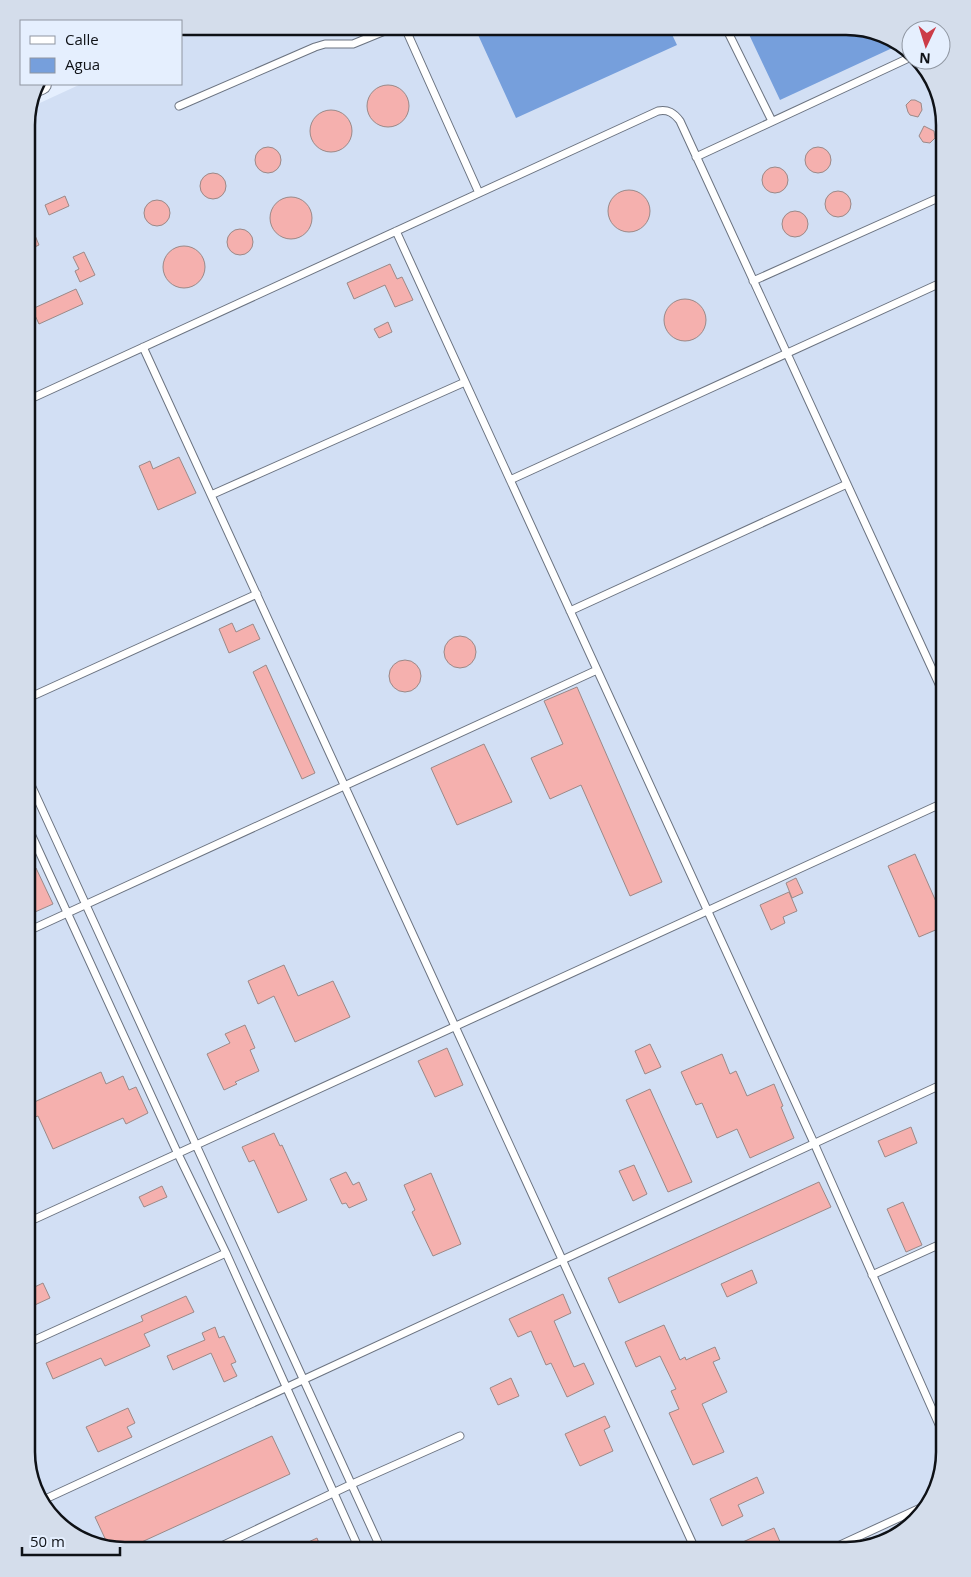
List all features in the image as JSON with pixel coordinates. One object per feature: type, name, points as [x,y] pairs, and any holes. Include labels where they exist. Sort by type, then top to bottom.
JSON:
[{"type":"lane","points":[[179,106],[315,47],[325,44],[353,44],[376,35]]},
{"type":"lane","points":[[408,35],[479,193]]},
{"type":"lane","points":[[729,35],[772,121]]},
{"type":"lane","points":[[696,156],[901,62]]},
{"type":"lane","points":[[35,397],[658,111],[664,110],[675,115],[696,156],[936,677]]},
{"type":"lane","points":[[753,281],[936,199]]},
{"type":"lane","points":[[396,231],[814,1143],[936,1418]]},
{"type":"lane","points":[[510,480],[936,285]]},
{"type":"lane","points":[[143,347],[692,1542]]},
{"type":"lane","points":[[211,495],[465,382]]},
{"type":"lane","points":[[570,611],[847,484]]},
{"type":"lane","points":[[35,695],[257,594]]},
{"type":"lane","points":[[35,928],[597,670]]},
{"type":"lane","points":[[35,794],[378,1542]]},
{"type":"lane","points":[[35,1219],[936,806]]},
{"type":"lane","points":[[35,842],[178,1154],[226,1253],[356,1542]]},
{"type":"lane","points":[[48,1498],[936,1087]]},
{"type":"lane","points":[[872,1275],[936,1246]]},
{"type":"lane","points":[[35,1340],[226,1253]]},
{"type":"lane","points":[[230,1542],[352,1484],[460,1436]]},
{"type":"lane","points":[[846,1542],[914,1510]]},
{"type":"shaded area","points":[[188,35],[852,35],[875,40],[896,50],[901,54],[901,70],[917,70],[927,85],[933,102],[936,125],[936,1452],[933,1475],[924,1497],[910,1516],[886,1533],[863,1540],[846,1542],[119,1542],[96,1537],[75,1527],[57,1511],[44,1492],[35,1458],[35,119],[38,104],[79,85],[182,85],[182,38]]},
{"type":"water","points":[[478,35],[672,35],[677,45],[516,118]]},
{"type":"water","points":[[749,35],[852,35],[875,40],[893,48],[780,100]]},
{"type":"building","points":[[388,85],[403,91],[409,106],[403,121],[388,127],[373,121],[367,106],[373,91]]},
{"type":"building","points":[[911,100],[921,103],[922,110],[918,117],[910,115],[908,112],[906,105]]},
{"type":"building","points":[[331,110],[346,116],[352,131],[346,146],[331,152],[316,146],[310,131],[316,116]]},
{"type":"building","points":[[924,126],[934,131],[935,138],[930,143],[923,142],[919,136]]},
{"type":"building","points":[[268,147],[277,151],[281,160],[277,169],[268,173],[259,169],[255,160],[259,151]]},
{"type":"building","points":[[818,147],[827,151],[831,160],[827,169],[818,173],[809,169],[805,160],[809,151]]},
{"type":"building","points":[[775,167],[784,171],[788,180],[784,189],[775,193],[766,189],[762,180],[766,171]]},
{"type":"building","points":[[213,173],[222,177],[226,186],[222,195],[213,199],[204,195],[200,186],[204,177]]},
{"type":"building","points":[[629,190],[644,196],[650,211],[644,226],[629,232],[614,226],[608,211],[614,196]]},
{"type":"building","points":[[838,191],[847,195],[851,204],[847,213],[838,217],[829,213],[825,204],[829,195]]},
{"type":"building","points":[[65,196],[69,206],[49,215],[45,205]]},
{"type":"building","points":[[291,197],[306,203],[312,218],[306,233],[291,239],[276,233],[270,218],[276,203]]},
{"type":"building","points":[[157,200],[166,204],[170,213],[166,222],[157,226],[148,222],[144,213],[148,204]]},
{"type":"building","points":[[795,211],[804,215],[808,224],[804,233],[795,237],[786,233],[782,224],[786,215]]},
{"type":"building","points":[[240,229],[249,233],[253,242],[249,251],[240,255],[231,251],[227,242],[231,233]]},
{"type":"building","points":[[35,235],[39,245],[35,247]]},
{"type":"building","points":[[184,246],[199,252],[205,267],[199,282],[184,288],[169,282],[163,267],[169,252]]},
{"type":"building","points":[[84,252],[95,275],[80,282],[75,271],[79,269],[73,257]]},
{"type":"building","points":[[390,264],[397,279],[402,277],[413,300],[395,307],[385,285],[354,299],[347,283]]},
{"type":"building","points":[[76,289],[83,304],[39,324],[35,315],[35,308]]},
{"type":"building","points":[[685,299],[700,305],[706,320],[700,335],[685,341],[670,335],[664,320],[670,305]]},
{"type":"building","points":[[388,322],[392,332],[379,338],[374,329]]},
{"type":"building","points":[[179,457],[196,493],[158,510],[139,466],[150,461],[153,469]]},
{"type":"building","points":[[232,623],[236,632],[253,624],[260,639],[229,653],[219,629]]},
{"type":"building","points":[[460,636],[472,640],[476,652],[472,664],[460,668],[448,664],[444,652],[448,640]]},
{"type":"building","points":[[405,660],[411,661],[416,665],[420,670],[420,682],[416,687],[411,691],[405,692],[399,691],[394,687],[390,682],[389,676],[390,670],[394,665],[399,661]]},
{"type":"building","points":[[266,665],[315,773],[302,779],[253,672]]},
{"type":"building","points":[[577,687],[662,882],[630,896],[581,785],[550,799],[531,758],[563,744],[544,701]]},
{"type":"building","points":[[484,744],[512,802],[457,825],[431,768]]},
{"type":"building","points":[[915,854],[936,902],[936,930],[919,937],[888,866]]},
{"type":"building","points":[[35,868],[53,904],[35,912]]},
{"type":"building","points":[[796,878],[803,893],[792,898],[786,883]]},
{"type":"building","points":[[789,892],[797,911],[783,917],[785,923],[771,930],[760,905]]},
{"type":"building","points":[[284,965],[298,996],[333,981],[350,1017],[295,1042],[274,996],[258,1004],[248,981]]},
{"type":"building","points":[[245,1025],[255,1048],[250,1050],[259,1071],[235,1082],[237,1084],[224,1090],[207,1054],[230,1043],[225,1034]]},
{"type":"building","points":[[650,1044],[661,1067],[645,1074],[635,1051]]},
{"type":"building","points":[[447,1048],[463,1085],[435,1097],[418,1061]]},
{"type":"building","points":[[722,1054],[730,1074],[736,1071],[747,1096],[774,1084],[794,1138],[750,1158],[737,1129],[717,1138],[702,1103],[696,1105],[681,1072]]},
{"type":"building","points":[[101,1072],[106,1084],[123,1076],[129,1090],[136,1087],[148,1113],[126,1124],[123,1118],[53,1149],[38,1116],[35,1117],[35,1102]]},
{"type":"building","points":[[650,1089],[692,1182],[668,1192],[626,1100]]},
{"type":"building","points":[[911,1127],[917,1143],[885,1157],[878,1141]]},
{"type":"building","points":[[274,1133],[280,1146],[282,1145],[307,1200],[278,1213],[254,1160],[249,1162],[242,1147]]},
{"type":"building","points":[[634,1165],[647,1194],[633,1201],[619,1171]]},
{"type":"building","points":[[346,1172],[353,1185],[359,1182],[367,1200],[349,1208],[346,1203],[342,1204],[330,1179]]},
{"type":"building","points":[[431,1173],[461,1244],[433,1256],[412,1212],[415,1210],[404,1185]]},
{"type":"building","points":[[819,1182],[831,1207],[619,1303],[608,1278]]},
{"type":"building","points":[[162,1186],[167,1197],[144,1207],[139,1197]]},
{"type":"building","points":[[903,1202],[922,1245],[906,1252],[887,1209]]},
{"type":"building","points":[[752,1270],[757,1283],[727,1297],[721,1284]]},
{"type":"building","points":[[43,1283],[50,1298],[35,1305],[35,1287]]},
{"type":"building","points":[[563,1294],[571,1313],[554,1321],[574,1367],[584,1363],[594,1384],[567,1397],[551,1363],[546,1365],[531,1331],[518,1337],[509,1319]]},
{"type":"building","points":[[186,1296],[194,1312],[144,1334],[150,1346],[105,1366],[101,1358],[53,1379],[46,1363],[143,1321],[141,1316]]},
{"type":"building","points":[[664,1325],[680,1360],[685,1357],[686,1360],[715,1347],[720,1359],[713,1362],[727,1392],[702,1404],[724,1452],[693,1465],[669,1413],[679,1409],[671,1391],[676,1389],[660,1356],[636,1367],[625,1342]]},
{"type":"building","points":[[215,1327],[219,1338],[224,1336],[236,1362],[231,1364],[237,1376],[224,1382],[211,1353],[173,1370],[167,1356],[205,1340],[202,1333]]},
{"type":"building","points":[[511,1378],[519,1396],[498,1405],[490,1388]]},
{"type":"building","points":[[128,1408],[135,1423],[127,1427],[132,1437],[98,1452],[86,1427]]},
{"type":"building","points":[[605,1416],[610,1427],[604,1430],[613,1451],[580,1466],[565,1434]]},
{"type":"building","points":[[272,1436],[290,1474],[142,1542],[119,1542],[105,1539],[95,1517]]},
{"type":"building","points":[[757,1477],[764,1493],[738,1505],[743,1516],[722,1526],[710,1499]]},
{"type":"building","points":[[774,1528],[780,1542],[743,1542]]},
{"type":"building","points":[[317,1538],[319,1542],[308,1542]]}]
